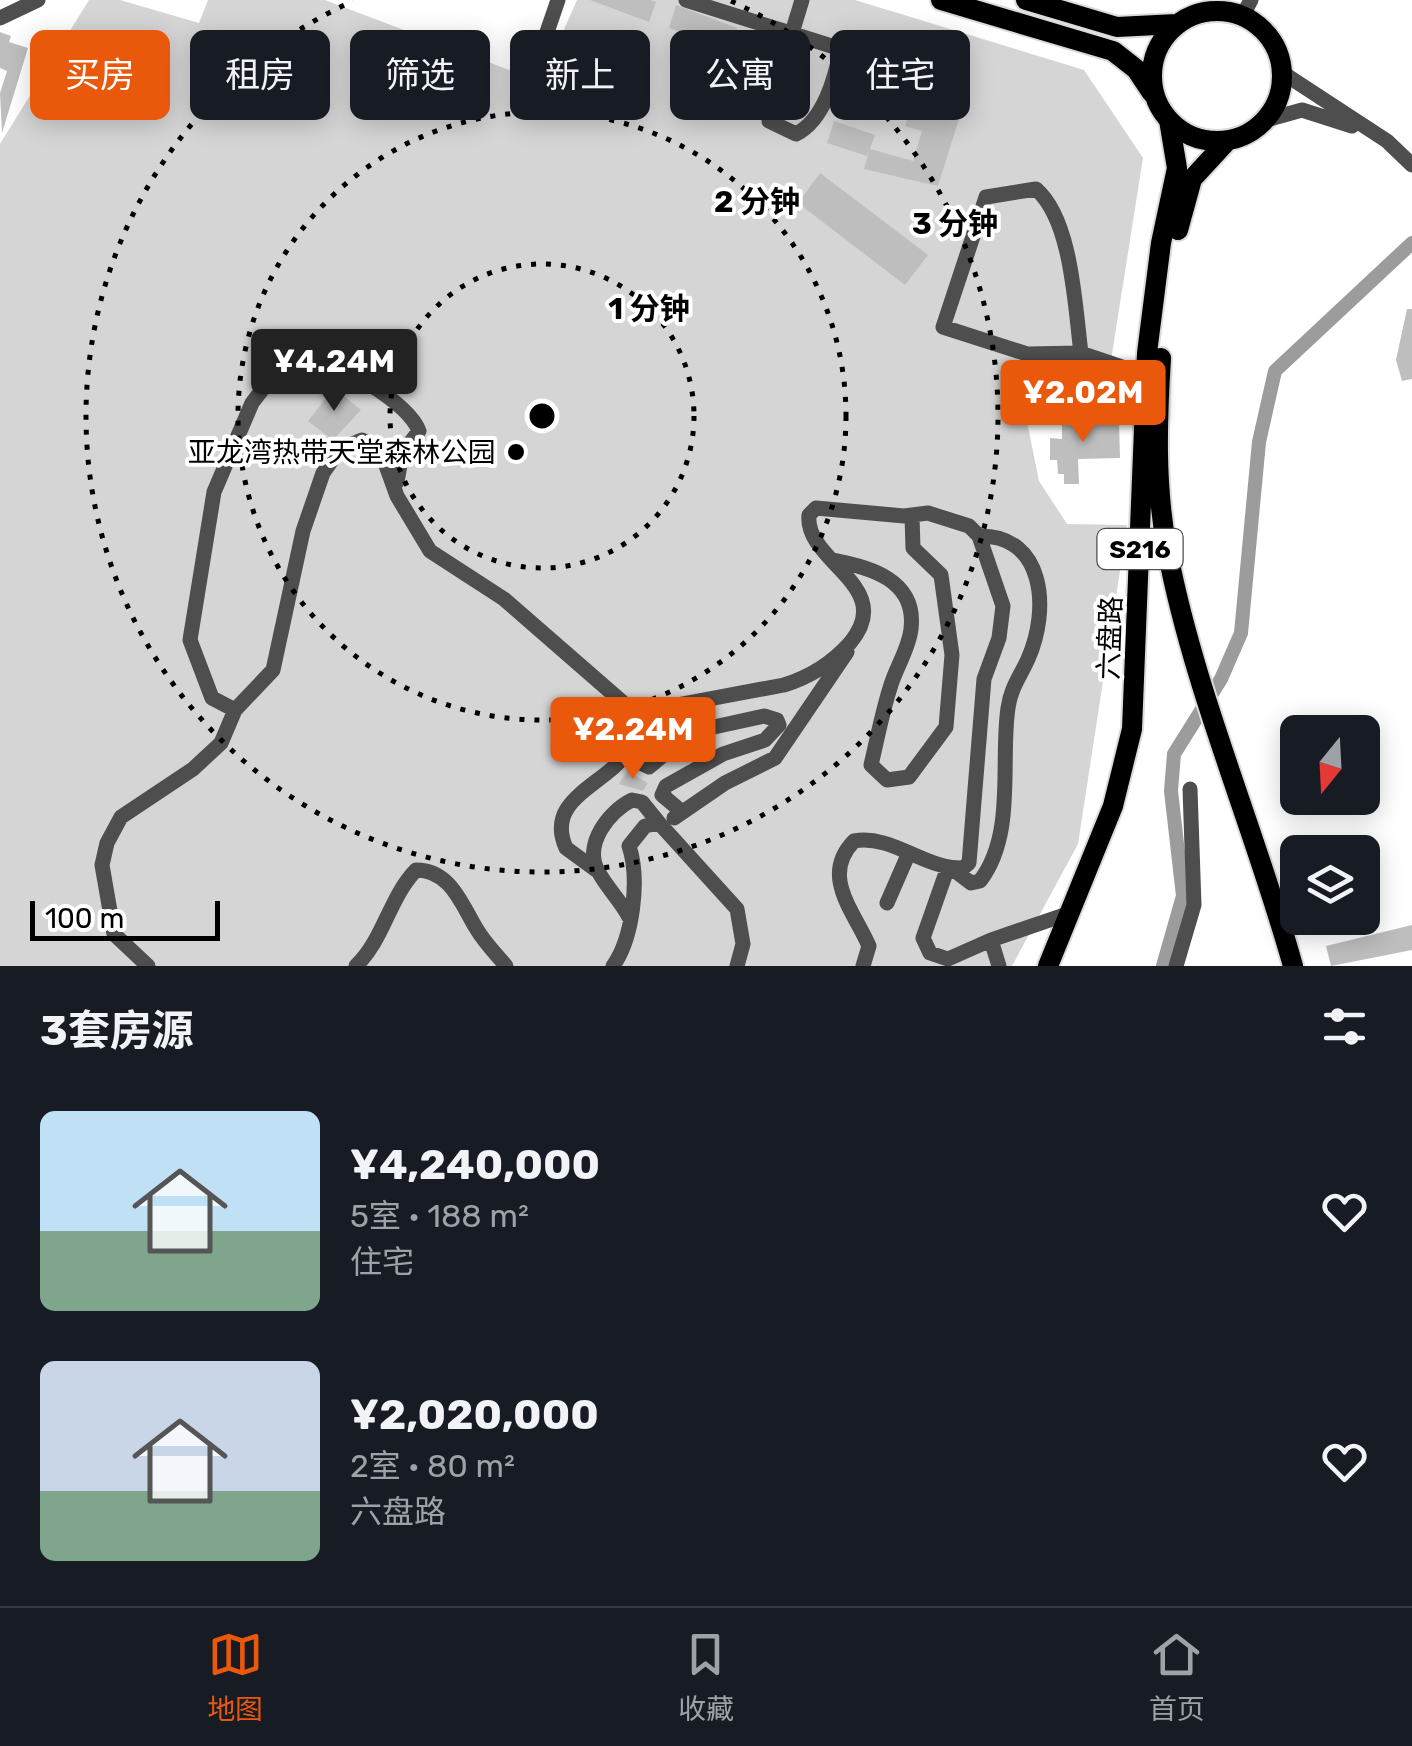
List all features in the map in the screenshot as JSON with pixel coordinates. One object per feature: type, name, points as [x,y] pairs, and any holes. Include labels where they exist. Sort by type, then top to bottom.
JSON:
[{"type":"main road","name":"S216","points":[[940,0],[1113,51],[1136,69],[1169,120]]},
{"type":"main road","points":[[1026,0],[1117,27],[1176,24],[1208,12],[1247,8],[1270,39],[1283,73],[1279,98],[1266,120]]},
{"type":"main road","points":[[1154,96],[1152,70],[1159,44],[1176,24]]},
{"type":"main road","points":[[1169,120],[1196,138],[1228,140]]},
{"type":"main road","name":"六盘路","points":[[1048,966],[1113,806],[1132,730],[1152,301],[1177,168],[1169,120]]},
{"type":"main road","name":"S216","points":[[1266,120],[1228,140],[1200,166],[1187,194],[1168,287],[1160,362],[1158,452],[1166,546],[1196,668],[1264,862],[1293,966]]},
{"type":"street","points":[[0,18],[38,0]]},
{"type":"street","points":[[548,30],[558,0]]},
{"type":"street","points":[[686,0],[783,30]]},
{"type":"street","points":[[794,30],[802,0]]},
{"type":"street","points":[[793,33],[841,48],[836,74],[812,126],[796,134],[769,121],[793,33]]},
{"type":"street","points":[[1283,73],[1387,141],[1412,165]]},
{"type":"street","points":[[1266,120],[1290,112],[1316,111],[1387,141]]},
{"type":"street","points":[[1082,354],[1067,254],[1049,201],[1036,190],[986,197],[943,327],[1028,354],[1082,354],[1146,376]]},
{"type":"street","points":[[236,710],[212,698],[190,640],[214,492],[224,461],[252,403],[290,357],[309,354],[350,372],[413,418],[418,430],[402,454],[397,496]]},
{"type":"street","points":[[148,966],[114,934],[103,880],[108,842],[121,816],[193,769],[221,743],[236,710],[274,670],[303,530],[332,456],[350,444],[371,441],[388,464],[397,496],[420,539],[444,564],[504,598],[628,707],[666,709],[806,678],[858,632]]},
{"type":"street","points":[[613,966],[626,946],[633,859],[629,846],[644,826],[661,825],[775,758],[858,632],[863,615],[860,593],[808,526],[808,515],[816,508],[928,514],[969,526],[978,536],[1003,606],[999,638],[984,679],[970,855],[963,868],[949,867],[868,838],[854,840],[840,862],[842,894],[869,946],[864,966]]},
{"type":"street","points":[[832,560],[865,566],[896,581],[907,603],[912,628],[890,688],[871,765],[888,780],[909,777],[946,727],[952,655],[941,576],[913,548],[912,516]]},
{"type":"street","points":[[949,867],[971,882],[980,880],[994,859],[1006,787],[1004,741],[1012,682],[1028,659],[1038,623],[1040,587],[1031,559],[997,536],[978,536]]},
{"type":"street","points":[[629,918],[596,870],[566,848],[559,822],[566,807],[626,756],[649,767],[691,732],[764,716],[778,720],[779,725],[765,740],[723,754],[666,786],[662,794],[665,800],[681,811]]},
{"type":"street","points":[[1176,966],[1194,905],[1190,789]]},
{"type":"street","points":[[596,870],[593,850],[597,838],[624,804],[642,802],[737,909],[743,944],[738,966]]},
{"type":"street","points":[[886,903],[908,854]]},
{"type":"street","points":[[949,867],[922,938],[930,953],[946,962],[990,940],[1070,914]]},
{"type":"street","points":[[356,966],[370,953],[406,881],[416,870],[427,870],[454,889],[476,930],[506,966]]},
{"type":"street","points":[[990,940],[999,966]]},
{"type":"shaded area","name":"亚龙湾热带天堂森林公园","points":[[89,0],[120,0],[199,23],[208,0],[325,0],[404,30],[350,30],[350,120],[490,120],[490,63],[510,70],[510,120],[650,120],[650,30],[564,30],[577,0],[855,0],[953,30],[830,30],[830,120],[970,120],[970,35],[1084,70],[1143,158],[1109,373],[1019,382],[1039,481],[1067,524],[1127,525],[1078,844],[1012,966],[0,966],[0,144],[30,95],[30,120],[170,120],[170,30],[70,30]]},
{"type":"building","points":[[590,0],[650,0],[656,2],[649,22]]},
{"type":"building","points":[[676,5],[737,28],[676,30],[669,28]]},
{"type":"building","points":[[0,32],[11,36],[9,42],[28,48],[2,133],[0,93],[7,71],[0,68]]},
{"type":"building","points":[[907,120],[959,120],[938,186],[864,169],[869,151],[867,156],[827,143],[834,121],[875,135],[870,149],[913,161],[922,131],[905,126]]},
{"type":"building","points":[[820,173],[928,255],[905,285],[798,203]]},
{"type":"building","points":[[1407,309],[1412,309],[1412,379],[1402,381],[1396,360]]},
{"type":"building","points":[[334,388],[361,410],[333,440],[308,421]]},
{"type":"building","points":[[1062,412],[1076,412],[1076,424],[1119,422],[1120,458],[1078,459],[1079,484],[1064,484],[1057,460],[1050,460],[1050,438],[1062,439]]},
{"type":"building","points":[[627,771],[648,783],[643,791],[619,784]]},
{"type":"building","points":[[1412,925],[1412,950],[1331,966],[1326,946]]},
{"type":"waterway","points":[[1163,966],[1183,896],[1171,791],[1174,754],[1221,679],[1241,633],[1259,442],[1275,371],[1412,243]]},
{"type":"place","name":"亚龙湾热带天堂森林公园","points":[[516,452]]}]
